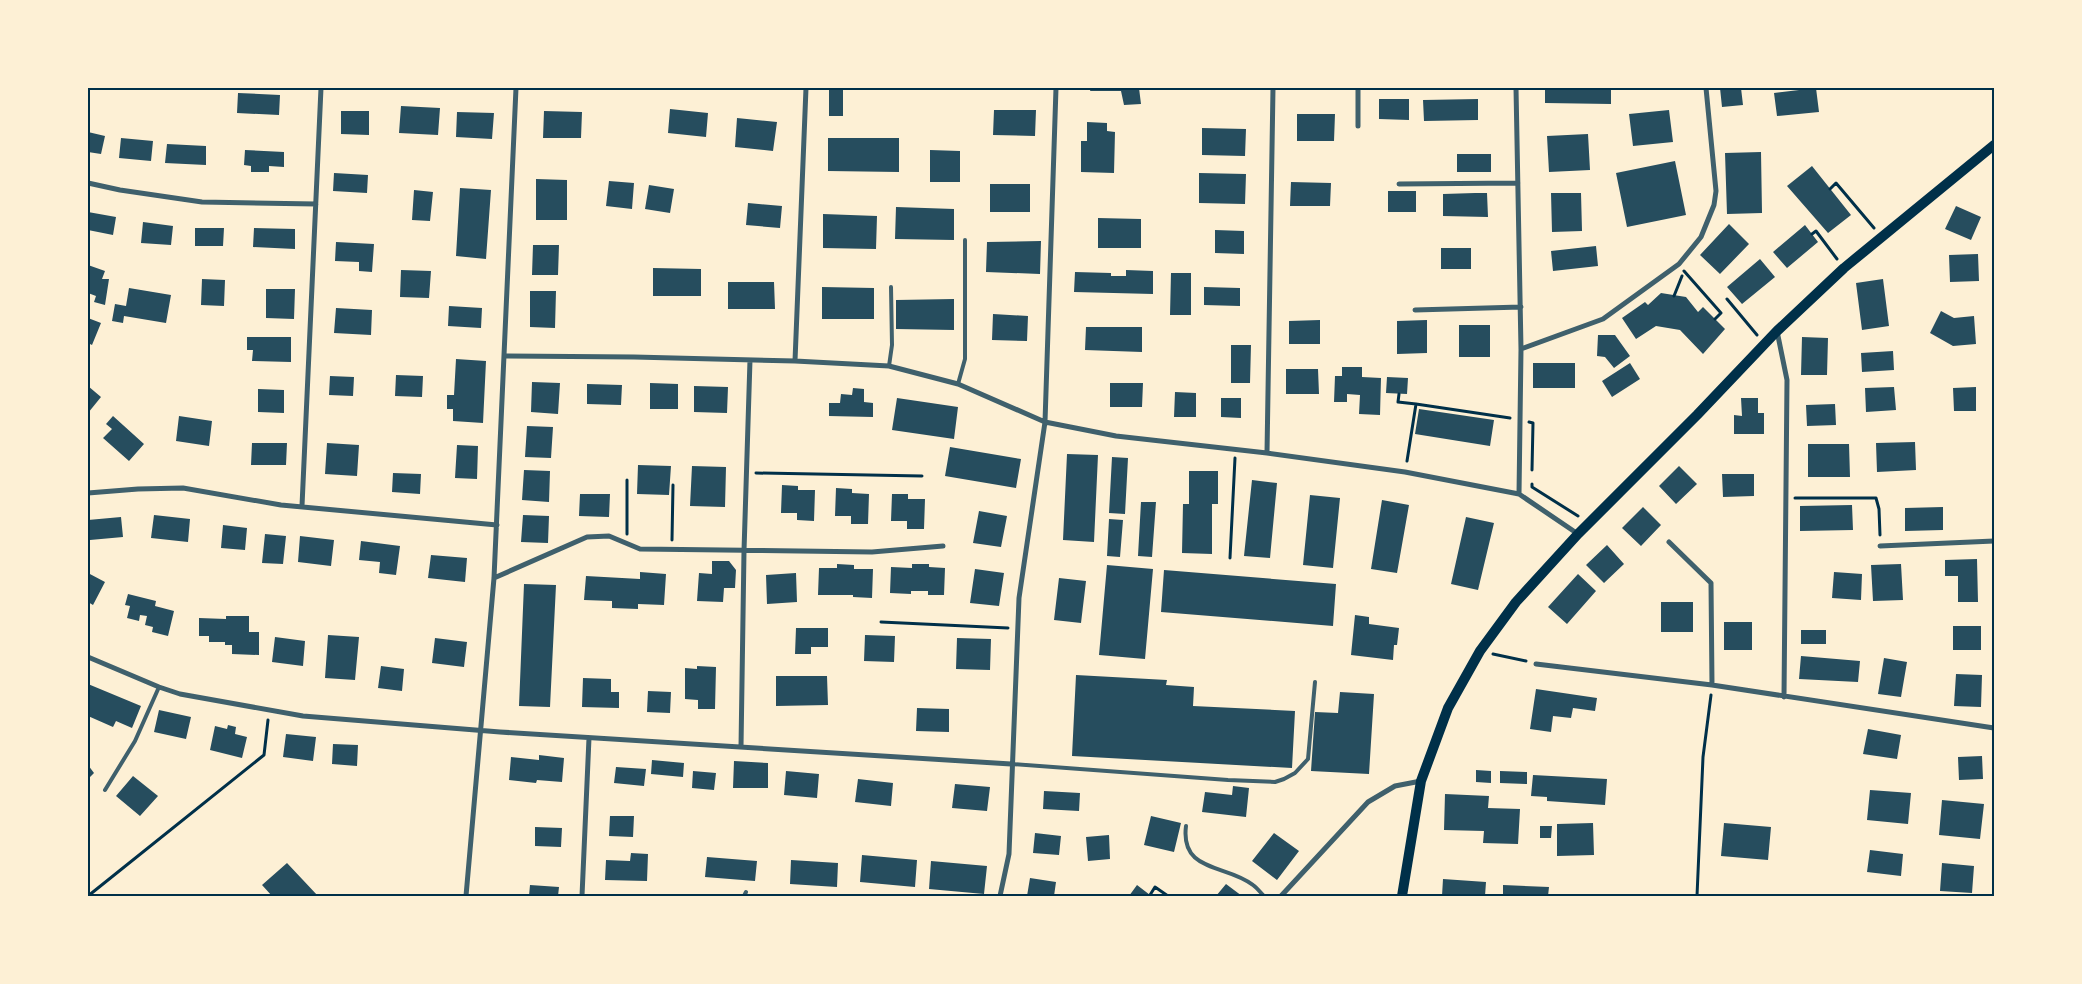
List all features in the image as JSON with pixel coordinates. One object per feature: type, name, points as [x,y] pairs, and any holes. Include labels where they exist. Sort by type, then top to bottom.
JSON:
[{"type":"main road","points":[[1402,896],[1421,781],[1448,708],[1480,651],[1516,602],[1578,534],[1697,415],[1777,331],[1844,268],[1994,145]]},
{"type":"street","points":[[302,506],[321,88]]},
{"type":"street","points":[[466,896],[494,578],[516,88]]},
{"type":"street","points":[[795,361],[806,88]]},
{"type":"street","points":[[1000,896],[1009,854],[1011,764],[1019,598],[1045,422],[1056,88]]},
{"type":"street","points":[[1267,453],[1273,88]]},
{"type":"street","points":[[1358,88],[1358,126]]},
{"type":"street","points":[[1516,88],[1522,349],[1519,494]]},
{"type":"street","points":[[1522,349],[1603,319],[1679,264],[1702,237],[1716,191],[1706,88]]},
{"type":"street","points":[[88,183],[120,190],[202,202],[316,204]]},
{"type":"street","points":[[1399,184],[1518,183]]},
{"type":"street","points":[[1415,310],[1521,307]]},
{"type":"street","points":[[1777,331],[1787,380],[1784,697]]},
{"type":"street","points":[[505,356],[795,361],[889,366],[958,384],[1045,422],[1116,436],[1267,453],[1405,472],[1519,494],[1578,534]]},
{"type":"street","points":[[741,747],[744,551],[750,360]]},
{"type":"street","points":[[88,485],[90,492],[183,488],[281,505],[497,525]]},
{"type":"street","points":[[494,578],[587,537],[610,536],[640,549],[872,552],[943,546]]},
{"type":"street","points":[[1668,542],[1711,583],[1712,685]]},
{"type":"street","points":[[1880,546],[1994,542]]},
{"type":"street","points":[[88,656],[180,694],[303,716],[481,731],[1011,764]]},
{"type":"street","points":[[1536,664],[1712,685],[1994,728]]},
{"type":"street","points":[[582,896],[589,738]]},
{"type":"street","points":[[1281,896],[1368,802],[1395,786],[1421,781]]},
{"type":"lane","points":[[958,384],[964,359],[965,240]]},
{"type":"lane","points":[[889,366],[892,345],[891,287]]},
{"type":"lane","points":[[1011,764],[1057,769],[1274,782],[1295,773],[1308,759],[1315,682]]},
{"type":"lane","points":[[105,790],[135,742],[160,687]]},
{"type":"lane","points":[[1186,826],[1184,840],[1190,854],[1201,862],[1253,884],[1264,896]]},
{"type":"path","points":[[1830,189],[1836,183],[1882,236]]},
{"type":"path","points":[[1812,234],[1816,231],[1844,268]]},
{"type":"path","points":[[1679,264],[1721,313],[1715,319]]},
{"type":"path","points":[[1674,296],[1684,270]]},
{"type":"path","points":[[1727,299],[1764,344]]},
{"type":"path","points":[[1399,394],[1398,402],[1521,420]]},
{"type":"path","points":[[1405,472],[1416,404]]},
{"type":"path","points":[[1533,423],[1532,487],[1579,517],[1586,514]]},
{"type":"path","points":[[1230,558],[1236,450]]},
{"type":"path","points":[[747,473],[922,476]]},
{"type":"path","points":[[627,480],[627,544]]},
{"type":"path","points":[[672,549],[673,486]]},
{"type":"path","points":[[1787,498],[1876,498],[1879,509],[1880,546]]},
{"type":"path","points":[[881,622],[1017,628]]},
{"type":"path","points":[[1480,651],[1536,664]]},
{"type":"path","points":[[1697,896],[1703,757],[1712,685]]},
{"type":"path","points":[[88,896],[264,755],[269,710]]},
{"type":"path","points":[[1150,895],[1155,887],[1168,896]]},
{"type":"building","points":[[829,88],[843,88],[843,116],[829,116]]},
{"type":"building","points":[[1091,88],[1139,88],[1141,104],[1124,105],[1121,91],[1090,91]]},
{"type":"building","points":[[1545,88],[1611,88],[1611,104],[1545,103]]},
{"type":"building","points":[[1720,88],[1741,88],[1743,105],[1722,107]]},
{"type":"building","points":[[1816,88],[1819,112],[1777,116],[1774,93]]},
{"type":"building","points":[[238,93],[280,95],[279,115],[237,113]]},
{"type":"building","points":[[1379,99],[1409,99],[1409,120],[1379,119]]},
{"type":"building","points":[[1478,99],[1478,120],[1424,121],[1423,100]]},
{"type":"building","points":[[401,106],[440,108],[438,135],[399,133]]},
{"type":"building","points":[[670,109],[708,113],[706,137],[668,133]]},
{"type":"building","points":[[994,110],[1036,110],[1035,136],[993,135]]},
{"type":"building","points":[[1669,110],[1673,142],[1633,146],[1629,114]]},
{"type":"building","points":[[341,111],[369,111],[369,135],[341,134]]},
{"type":"building","points":[[544,111],[582,112],[581,138],[543,138]]},
{"type":"building","points":[[457,112],[494,113],[492,139],[456,137]]},
{"type":"building","points":[[1297,114],[1335,114],[1334,141],[1297,141]]},
{"type":"building","points":[[737,118],[777,122],[773,151],[735,147]]},
{"type":"building","points":[[1087,122],[1107,123],[1107,131],[1115,132],[1114,173],[1081,172],[1081,141],[1087,141]]},
{"type":"building","points":[[1202,128],[1246,129],[1245,156],[1202,155]]},
{"type":"building","points":[[88,132],[105,136],[101,154],[88,152]]},
{"type":"building","points":[[1588,134],[1590,170],[1549,172],[1547,136]]},
{"type":"building","points":[[121,138],[153,141],[151,161],[119,158]]},
{"type":"building","points":[[828,138],[899,138],[899,172],[828,171]]},
{"type":"building","points":[[167,144],[206,146],[206,165],[165,163]]},
{"type":"building","points":[[245,150],[284,152],[284,167],[269,166],[269,172],[251,172],[251,166],[244,165]]},
{"type":"building","points":[[930,150],[960,151],[960,182],[930,182]]},
{"type":"building","points":[[1761,152],[1762,213],[1727,214],[1725,153]]},
{"type":"building","points":[[1457,154],[1491,154],[1491,172],[1457,172]]},
{"type":"building","points":[[1675,161],[1686,215],[1627,227],[1616,173]]},
{"type":"building","points":[[1812,166],[1851,215],[1828,233],[1787,186]]},
{"type":"building","points":[[334,173],[368,175],[367,193],[333,191]]},
{"type":"building","points":[[1199,173],[1246,174],[1245,204],[1199,203]]},
{"type":"building","points":[[536,179],[567,180],[567,220],[536,220]]},
{"type":"building","points":[[609,181],[634,183],[632,209],[606,206]]},
{"type":"building","points":[[1291,182],[1331,183],[1330,206],[1290,206]]},
{"type":"building","points":[[990,184],[1030,184],[1030,212],[990,212]]},
{"type":"building","points":[[649,185],[674,189],[670,213],[645,209]]},
{"type":"building","points":[[460,188],[491,190],[486,259],[456,256]]},
{"type":"building","points":[[414,190],[433,192],[430,221],[412,220]]},
{"type":"building","points":[[1388,191],[1416,191],[1416,212],[1388,212]]},
{"type":"building","points":[[1487,193],[1488,217],[1443,216],[1443,194]]},
{"type":"building","points":[[1551,193],[1581,193],[1582,231],[1552,232]]},
{"type":"building","points":[[748,203],[782,206],[780,228],[746,225]]},
{"type":"building","points":[[1956,206],[1981,217],[1971,240],[1945,229]]},
{"type":"building","points":[[896,207],[954,209],[954,240],[895,239]]},
{"type":"building","points":[[88,212],[116,217],[113,235],[88,230]]},
{"type":"building","points":[[823,214],[877,216],[876,249],[823,248]]},
{"type":"building","points":[[1098,218],[1141,219],[1141,248],[1098,248]]},
{"type":"building","points":[[143,222],[173,226],[171,245],[141,243]]},
{"type":"building","points":[[1729,224],[1749,244],[1720,274],[1700,255]]},
{"type":"building","points":[[1805,225],[1818,242],[1787,268],[1773,252]]},
{"type":"building","points":[[195,228],[224,228],[223,246],[195,246]]},
{"type":"building","points":[[254,228],[295,229],[295,249],[253,247]]},
{"type":"building","points":[[1215,230],[1244,231],[1244,254],[1215,253]]},
{"type":"building","points":[[1041,241],[1040,274],[986,272],[987,242]]},
{"type":"building","points":[[336,242],[374,244],[372,272],[359,271],[359,262],[335,261]]},
{"type":"building","points":[[533,245],[559,245],[558,275],[532,275]]},
{"type":"building","points":[[1596,246],[1598,266],[1553,271],[1551,251]]},
{"type":"building","points":[[1441,248],[1471,248],[1471,269],[1441,269]]},
{"type":"building","points":[[1978,254],[1979,281],[1950,282],[1949,255]]},
{"type":"building","points":[[1760,259],[1775,277],[1742,304],[1727,287]]},
{"type":"building","points":[[88,265],[105,271],[102,279],[109,279],[105,305],[94,302],[96,296],[88,293]]},
{"type":"building","points":[[653,268],[701,269],[701,296],[653,296]]},
{"type":"building","points":[[401,270],[431,271],[429,298],[400,297]]},
{"type":"building","points":[[1126,270],[1153,271],[1153,294],[1074,292],[1075,272],[1111,273],[1111,276],[1126,276]]},
{"type":"building","points":[[1171,273],[1191,273],[1191,315],[1170,315]]},
{"type":"building","points":[[202,279],[225,280],[224,306],[201,305]]},
{"type":"building","points":[[1883,279],[1889,326],[1862,330],[1856,283]]},
{"type":"building","points":[[728,282],[774,282],[775,309],[728,309]]},
{"type":"building","points":[[822,287],[874,288],[874,319],[822,319]]},
{"type":"building","points":[[1204,287],[1240,288],[1240,306],[1204,305]]},
{"type":"building","points":[[129,288],[171,295],[166,323],[124,316],[123,323],[112,321],[115,304],[126,306]]},
{"type":"building","points":[[266,289],[295,289],[294,319],[266,318]]},
{"type":"building","points":[[530,291],[556,291],[555,328],[530,327]]},
{"type":"building","points":[[1661,293],[1686,297],[1698,312],[1703,307],[1725,329],[1703,354],[1680,330],[1656,326],[1636,339],[1622,318],[1645,302],[1648,305]]},
{"type":"building","points":[[954,299],[954,330],[896,329],[896,300]]},
{"type":"building","points":[[449,306],[482,308],[481,328],[448,326]]},
{"type":"building","points":[[336,308],[372,310],[371,335],[334,333]]},
{"type":"building","points":[[1941,311],[1954,318],[1974,316],[1976,344],[1953,346],[1930,333]]},
{"type":"building","points":[[993,314],[1028,316],[1027,341],[992,340]]},
{"type":"building","points":[[88,318],[101,323],[92,345],[88,343]]},
{"type":"building","points":[[1320,320],[1320,344],[1289,344],[1289,321]]},
{"type":"building","points":[[1427,320],[1427,353],[1397,354],[1397,321]]},
{"type":"building","points":[[1459,325],[1490,325],[1490,357],[1459,357]]},
{"type":"building","points":[[1086,327],[1142,327],[1142,352],[1085,350]]},
{"type":"building","points":[[1598,335],[1615,335],[1630,356],[1614,368],[1605,357],[1597,356]]},
{"type":"building","points":[[247,337],[291,337],[291,362],[252,361],[253,350],[247,350]]},
{"type":"building","points":[[1802,337],[1828,338],[1827,375],[1801,375]]},
{"type":"building","points":[[1231,345],[1251,345],[1250,383],[1231,383]]},
{"type":"building","points":[[1893,351],[1894,370],[1862,372],[1861,353]]},
{"type":"building","points":[[456,359],[486,361],[483,423],[453,421],[453,409],[447,409],[447,395],[454,395]]},
{"type":"building","points":[[1533,363],[1575,363],[1575,388],[1533,388]]},
{"type":"building","points":[[1630,363],[1640,379],[1612,397],[1602,381]]},
{"type":"building","points":[[1342,367],[1362,367],[1362,377],[1381,378],[1380,415],[1359,414],[1360,395],[1347,394],[1347,402],[1334,402],[1335,376],[1342,376]]},
{"type":"building","points":[[1286,369],[1318,369],[1319,394],[1286,394]]},
{"type":"building","points":[[396,375],[423,376],[422,397],[395,396]]},
{"type":"building","points":[[330,376],[354,377],[353,396],[329,395]]},
{"type":"building","points":[[1387,377],[1408,378],[1407,394],[1386,393]]},
{"type":"building","points":[[532,382],[560,383],[558,414],[531,412]]},
{"type":"building","points":[[650,383],[678,384],[678,409],[650,409]]},
{"type":"building","points":[[1110,383],[1143,383],[1142,407],[1110,407]]},
{"type":"building","points":[[587,384],[622,385],[621,405],[587,404]]},
{"type":"building","points":[[88,386],[101,397],[88,413]]},
{"type":"building","points":[[694,386],[728,387],[727,413],[694,412]]},
{"type":"building","points":[[1894,387],[1896,410],[1866,412],[1865,388]]},
{"type":"building","points":[[1976,387],[1976,411],[1954,411],[1953,388]]},
{"type":"building","points":[[853,388],[864,389],[864,402],[873,403],[873,417],[829,416],[829,403],[840,403],[841,394],[852,395]]},
{"type":"building","points":[[258,389],[284,390],[284,413],[258,412]]},
{"type":"building","points":[[1175,392],[1196,393],[1196,417],[1174,417]]},
{"type":"building","points":[[897,398],[958,407],[954,439],[892,430]]},
{"type":"building","points":[[1221,398],[1241,398],[1241,418],[1221,417]]},
{"type":"building","points":[[1741,398],[1758,398],[1758,413],[1764,413],[1764,434],[1734,434],[1734,415],[1742,416]]},
{"type":"building","points":[[1835,404],[1836,425],[1807,426],[1806,405]]},
{"type":"building","points":[[1419,409],[1494,420],[1490,446],[1415,434]]},
{"type":"building","points":[[113,416],[144,444],[129,461],[103,438],[112,429],[106,424]]},
{"type":"building","points":[[179,416],[212,421],[209,446],[176,441]]},
{"type":"building","points":[[527,426],[553,427],[551,458],[525,457]]},
{"type":"building","points":[[1915,442],[1916,470],[1877,472],[1876,443]]},
{"type":"building","points":[[252,443],[287,443],[286,465],[251,465]]},
{"type":"building","points":[[327,443],[359,445],[357,476],[325,474]]},
{"type":"building","points":[[1808,444],[1849,444],[1850,477],[1808,477]]},
{"type":"building","points":[[457,445],[478,446],[477,479],[455,478]]},
{"type":"building","points":[[950,447],[1021,459],[1016,488],[945,476]]},
{"type":"building","points":[[1067,454],[1098,455],[1094,542],[1063,540]]},
{"type":"building","points":[[1112,457],[1128,458],[1125,514],[1109,513]]},
{"type":"building","points":[[638,465],[671,466],[669,495],[637,494]]},
{"type":"building","points":[[692,466],[726,467],[725,507],[690,506]]},
{"type":"building","points":[[1679,466],[1697,484],[1676,504],[1659,486]]},
{"type":"building","points":[[524,470],[550,471],[549,502],[522,500]]},
{"type":"building","points":[[1189,471],[1218,471],[1218,504],[1212,504],[1212,554],[1182,553],[1183,504],[1189,504]]},
{"type":"building","points":[[393,473],[421,474],[420,494],[392,492]]},
{"type":"building","points":[[1722,474],[1754,474],[1754,496],[1723,497]]},
{"type":"building","points":[[1252,480],[1277,483],[1270,558],[1244,556]]},
{"type":"building","points":[[782,485],[798,486],[798,490],[815,490],[814,521],[797,520],[797,513],[781,513]]},
{"type":"building","points":[[836,488],[852,489],[852,493],[869,494],[868,524],[851,524],[851,516],[835,516]]},
{"type":"building","points":[[580,494],[610,494],[609,517],[579,516]]},
{"type":"building","points":[[892,494],[908,494],[908,499],[925,499],[924,529],[907,529],[907,521],[891,521]]},
{"type":"building","points":[[1310,495],[1340,498],[1333,568],[1303,565]]},
{"type":"building","points":[[1382,500],[1409,505],[1397,573],[1371,569]]},
{"type":"building","points":[[1141,502],[1156,502],[1152,557],[1138,556]]},
{"type":"building","points":[[1852,505],[1853,530],[1800,531],[1800,506]]},
{"type":"building","points":[[1643,507],[1661,525],[1641,546],[1622,528]]},
{"type":"building","points":[[1943,507],[1943,530],[1905,531],[1905,508]]},
{"type":"building","points":[[979,511],[1007,516],[1001,547],[973,543]]},
{"type":"building","points":[[154,515],[190,519],[188,542],[151,538]]},
{"type":"building","points":[[523,515],[549,516],[548,543],[521,542]]},
{"type":"building","points":[[121,517],[123,537],[90,540],[88,520]]},
{"type":"building","points":[[1466,517],[1494,523],[1478,590],[1451,584]]},
{"type":"building","points":[[1109,519],[1123,520],[1120,557],[1107,556]]},
{"type":"building","points":[[223,525],[247,528],[245,550],[221,548]]},
{"type":"building","points":[[265,534],[286,536],[283,564],[262,563]]},
{"type":"building","points":[[300,536],[334,540],[331,566],[298,562]]},
{"type":"building","points":[[361,541],[400,546],[396,575],[379,573],[380,562],[359,560]]},
{"type":"building","points":[[1607,545],[1624,564],[1604,583],[1586,565]]},
{"type":"building","points":[[431,555],[467,558],[465,582],[428,578]]},
{"type":"building","points":[[1977,559],[1978,602],[1958,602],[1958,576],[1945,576],[1945,560]]},
{"type":"building","points":[[712,561],[729,561],[736,570],[735,588],[724,588],[723,602],[697,601],[699,573],[712,574]]},
{"type":"building","points":[[837,564],[854,565],[854,569],[873,569],[872,598],[853,597],[853,595],[818,595],[819,568],[837,568]]},
{"type":"building","points":[[912,564],[929,564],[929,567],[945,568],[944,595],[928,595],[928,591],[911,591],[911,594],[890,593],[891,567],[912,568]]},
{"type":"building","points":[[1901,564],[1903,600],[1873,601],[1871,565]]},
{"type":"building","points":[[1107,565],[1153,569],[1145,659],[1099,655]]},
{"type":"building","points":[[975,569],[1004,573],[999,606],[970,603]]},
{"type":"building","points":[[1164,570],[1336,584],[1333,626],[1161,612]]},
{"type":"building","points":[[640,572],[666,574],[664,605],[638,604],[638,609],[612,608],[612,601],[584,600],[586,576],[640,579]]},
{"type":"building","points":[[1834,572],[1862,574],[1861,600],[1832,598]]},
{"type":"building","points":[[88,573],[105,582],[93,605],[88,602]]},
{"type":"building","points":[[796,573],[797,602],[767,604],[766,575]]},
{"type":"building","points":[[1578,574],[1596,591],[1567,624],[1548,607]]},
{"type":"building","points":[[1059,578],[1086,581],[1081,623],[1054,620]]},
{"type":"building","points":[[524,584],[556,585],[550,707],[519,706]]},
{"type":"building","points":[[128,594],[156,601],[155,606],[174,611],[168,636],[152,632],[153,627],[145,625],[147,616],[140,615],[139,621],[127,618],[130,606],[125,605]]},
{"type":"building","points":[[1661,602],[1693,602],[1693,632],[1661,632]]},
{"type":"building","points":[[1355,615],[1369,617],[1369,624],[1399,628],[1397,645],[1394,645],[1393,660],[1351,655]]},
{"type":"building","points":[[226,616],[249,616],[249,632],[259,632],[259,655],[232,654],[232,645],[225,645],[225,642],[209,642],[209,636],[199,636],[199,618],[226,619]]},
{"type":"building","points":[[1724,622],[1752,622],[1752,650],[1724,650]]},
{"type":"building","points":[[1953,626],[1981,626],[1981,650],[1953,650]]},
{"type":"building","points":[[796,628],[828,628],[828,647],[811,647],[811,654],[795,654]]},
{"type":"building","points":[[1801,630],[1826,630],[1826,644],[1801,644]]},
{"type":"building","points":[[328,635],[359,637],[355,680],[325,678]]},
{"type":"building","points":[[865,635],[895,636],[894,662],[864,661]]},
{"type":"building","points":[[275,637],[305,641],[303,666],[272,662]]},
{"type":"building","points":[[435,638],[467,642],[464,667],[432,663]]},
{"type":"building","points":[[957,638],[991,639],[990,670],[956,669]]},
{"type":"building","points":[[1801,656],[1860,661],[1858,682],[1799,679]]},
{"type":"building","points":[[1884,658],[1907,662],[1901,697],[1878,694]]},
{"type":"building","points":[[381,666],[404,669],[402,691],[378,688]]},
{"type":"building","points":[[697,666],[716,667],[715,709],[698,709],[698,700],[685,699],[685,668],[697,669]]},
{"type":"building","points":[[1956,674],[1982,675],[1981,707],[1954,706]]},
{"type":"building","points":[[1076,675],[1167,680],[1166,685],[1194,687],[1193,706],[1295,711],[1292,768],[1072,756]]},
{"type":"building","points":[[776,676],[827,676],[828,705],[776,706]]},
{"type":"building","points":[[583,678],[611,679],[611,692],[619,692],[619,708],[582,707]]},
{"type":"building","points":[[88,684],[141,706],[132,728],[116,721],[113,727],[88,716]]},
{"type":"building","points":[[1536,689],[1597,698],[1595,711],[1573,708],[1571,718],[1553,716],[1551,732],[1530,729]]},
{"type":"building","points":[[648,691],[671,692],[670,713],[647,712]]},
{"type":"building","points":[[1340,692],[1374,694],[1369,774],[1311,771],[1315,712],[1338,713]]},
{"type":"building","points":[[917,708],[949,709],[949,732],[916,731]]},
{"type":"building","points":[[159,710],[191,717],[186,739],[154,732]]},
{"type":"building","points":[[228,725],[236,727],[235,734],[247,737],[242,758],[210,750],[215,726],[227,729]]},
{"type":"building","points":[[1868,729],[1901,735],[1897,759],[1863,754]]},
{"type":"building","points":[[286,734],[316,737],[313,761],[283,757]]},
{"type":"building","points":[[333,744],[358,745],[357,766],[332,764]]},
{"type":"building","points":[[539,755],[564,758],[562,782],[537,780],[536,783],[509,780],[511,757],[539,760]]},
{"type":"building","points":[[1982,756],[1983,779],[1959,780],[1958,757]]},
{"type":"building","points":[[652,760],[684,763],[683,777],[651,774]]},
{"type":"building","points":[[734,761],[768,763],[768,788],[733,788]]},
{"type":"building","points":[[88,765],[94,773],[88,779]]},
{"type":"building","points":[[616,767],[646,769],[644,786],[614,783]]},
{"type":"building","points":[[1476,770],[1491,771],[1491,783],[1476,782]]},
{"type":"building","points":[[693,771],[716,773],[714,790],[692,788]]},
{"type":"building","points":[[786,771],[819,774],[817,798],[784,795]]},
{"type":"building","points":[[1500,771],[1527,772],[1527,784],[1500,783]]},
{"type":"building","points":[[1533,775],[1607,779],[1605,805],[1547,801],[1547,797],[1531,796]]},
{"type":"building","points":[[133,776],[158,796],[140,816],[116,796]]},
{"type":"building","points":[[858,779],[893,783],[891,806],[855,802]]},
{"type":"building","points":[[955,784],[990,787],[987,811],[952,808]]},
{"type":"building","points":[[1233,786],[1249,788],[1246,817],[1202,812],[1205,792],[1232,795]]},
{"type":"building","points":[[1870,790],[1911,793],[1908,824],[1867,820]]},
{"type":"building","points":[[1044,791],[1080,793],[1079,811],[1043,809]]},
{"type":"building","points":[[1445,794],[1489,796],[1488,808],[1520,809],[1518,844],[1483,843],[1484,831],[1444,830]]},
{"type":"building","points":[[1942,800],[1984,804],[1980,839],[1939,835]]},
{"type":"building","points":[[610,816],[634,816],[633,837],[609,836]]},
{"type":"building","points":[[1151,816],[1181,823],[1174,852],[1144,845]]},
{"type":"building","points":[[1593,823],[1594,855],[1557,856],[1557,824]]},
{"type":"building","points":[[1724,823],[1771,827],[1768,860],[1721,856]]},
{"type":"building","points":[[1540,826],[1552,826],[1551,838],[1540,838]]},
{"type":"building","points":[[535,827],[562,828],[561,847],[535,846]]},
{"type":"building","points":[[1035,833],[1061,836],[1059,855],[1033,853]]},
{"type":"building","points":[[1274,833],[1299,851],[1277,880],[1252,861]]},
{"type":"building","points":[[1109,835],[1110,859],[1088,861],[1086,837]]},
{"type":"building","points":[[1870,850],[1903,854],[1901,876],[1867,872]]},
{"type":"building","points":[[631,853],[648,854],[647,881],[605,880],[606,860],[630,861]]},
{"type":"building","points":[[862,855],[917,860],[915,887],[860,882]]},
{"type":"building","points":[[707,857],[757,861],[755,881],[705,877]]},
{"type":"building","points":[[791,860],[838,863],[837,887],[790,884]]},
{"type":"building","points":[[931,861],[987,866],[984,894],[929,889]]},
{"type":"building","points":[[287,863],[318,896],[272,896],[262,885]]},
{"type":"building","points":[[1942,863],[1974,866],[1972,893],[1940,891]]},
{"type":"building","points":[[1030,878],[1056,882],[1054,896],[1027,896]]},
{"type":"building","points":[[1443,879],[1486,882],[1485,896],[1442,896]]},
{"type":"building","points":[[1226,884],[1242,896],[1216,896]]},
{"type":"building","points":[[530,885],[559,887],[558,896],[529,896]]},
{"type":"building","points":[[1137,885],[1150,895],[1153,896],[1129,896]]},
{"type":"building","points":[[1503,885],[1549,887],[1548,896],[1503,896]]}]
